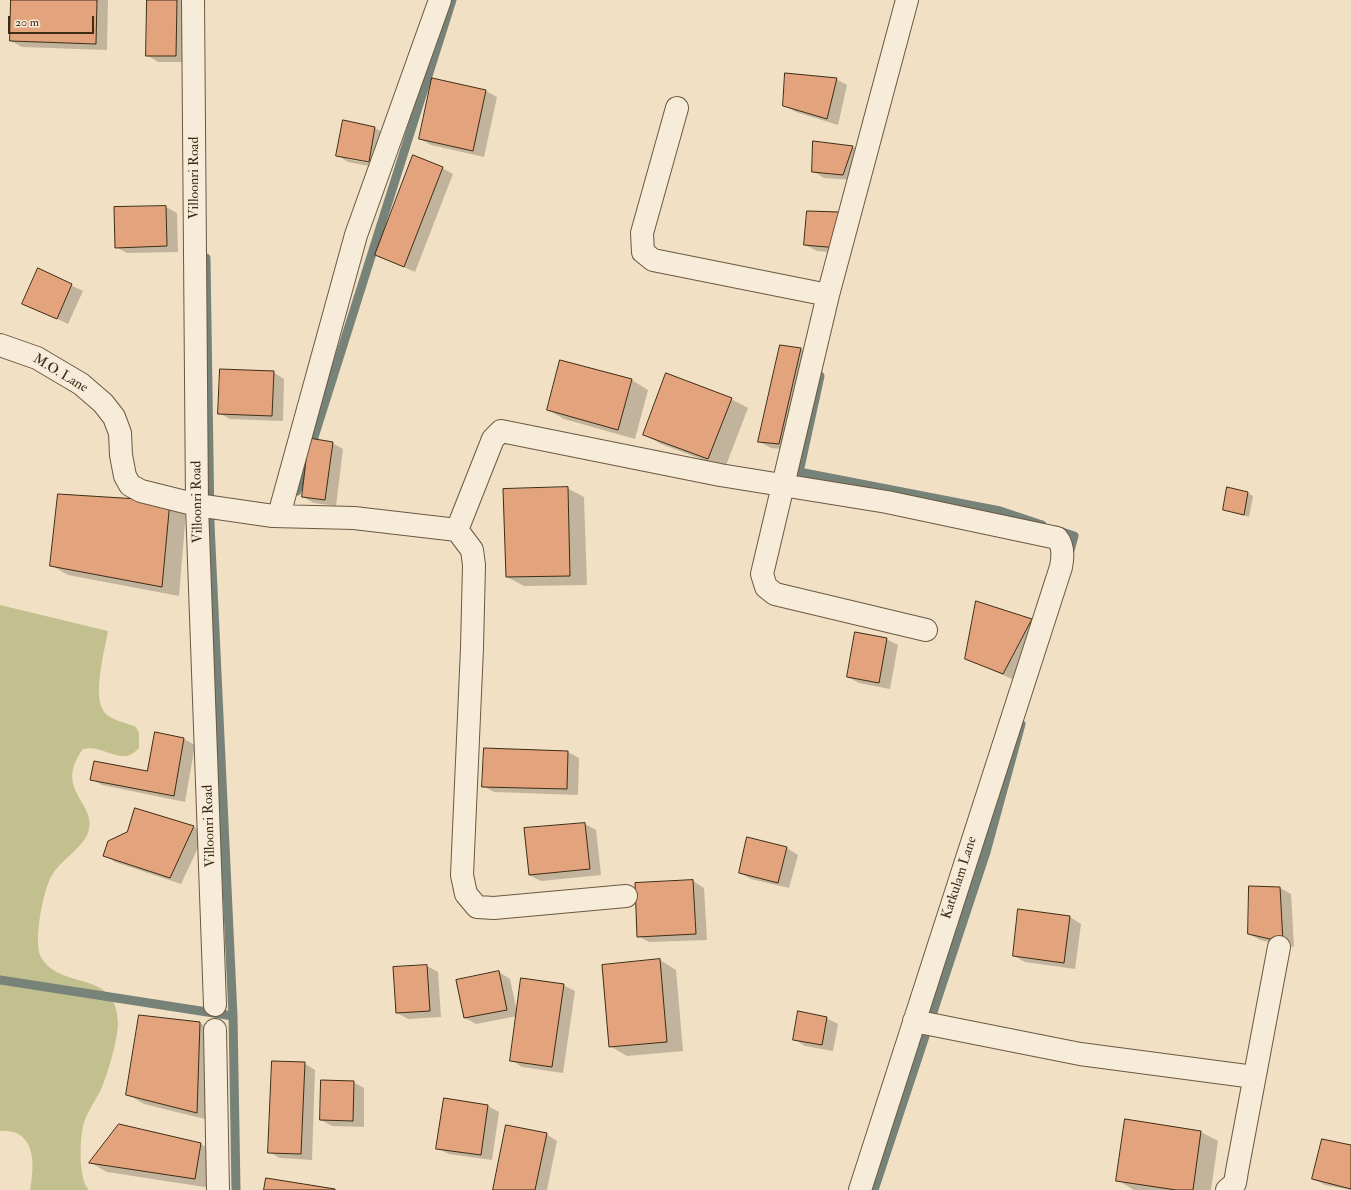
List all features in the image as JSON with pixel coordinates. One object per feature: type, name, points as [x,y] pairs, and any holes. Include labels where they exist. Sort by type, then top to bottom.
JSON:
[{"type":"street","name":"Villoonri Road","points":[[193,0],[197,505],[215,1005]]},
{"type":"street","points":[[280,515],[356,235],[440,0]]},
{"type":"street","points":[[907,0],[828,295],[762,574],[766,587],[776,594],[926,630]]},
{"type":"street","points":[[677,108],[642,233],[643,252],[653,260],[828,295]]},
{"type":"street","name":"M.O. Lane","points":[[0,344],[37,358],[81,384],[103,404],[114,417],[120,433],[121,455],[125,476],[130,485],[141,491],[197,505],[273,516],[354,518],[458,530]]},
{"type":"street","name":"Katkulam Lane","points":[[458,530],[493,439],[501,431],[720,475],[886,502],[1057,538],[1061,542],[1061,567],[860,1190]]},
{"type":"street","points":[[458,530],[472,550],[474,564],[472,648],[462,875],[466,894],[477,906],[494,908],[626,896]]},
{"type":"street","points":[[1226,1190],[1234,1183],[1279,947]]},
{"type":"street","points":[[914,1021],[1080,1054],[1254,1077]]},
{"type":"street","points":[[215,1030],[218,1190]]},
{"type":"shaded area","points":[[0,605],[108,631],[100,675],[99,688],[102,708],[110,717],[136,727],[139,733],[139,748],[132,754],[119,756],[91,748],[83,749],[75,763],[72,776],[78,796],[88,813],[90,822],[88,833],[80,845],[59,865],[51,877],[42,906],[38,931],[39,952],[42,959],[52,969],[63,975],[99,987],[109,995],[115,1006],[118,1023],[113,1053],[104,1082],[87,1114],[82,1132],[81,1169],[85,1185],[89,1190],[30,1190],[32,1180],[32,1160],[27,1142],[21,1135],[12,1132],[0,1131]]},
{"type":"building","points":[[11,0],[97,0],[96,44],[10,41]]},
{"type":"building","points":[[147,0],[177,0],[176,56],[146,56]]},
{"type":"building","points":[[785,73],[837,78],[827,119],[783,106]]},
{"type":"building","points":[[432,78],[486,90],[473,151],[419,139]]},
{"type":"building","points":[[343,120],[375,127],[369,162],[336,156]]},
{"type":"building","points":[[813,141],[853,146],[843,175],[812,172]]},
{"type":"building","points":[[413,155],[443,167],[404,267],[375,255]]},
{"type":"building","points":[[166,206],[167,246],[115,248],[114,207]]},
{"type":"building","points":[[807,211],[839,212],[838,248],[804,245]]},
{"type":"building","points":[[38,268],[72,284],[57,319],[22,304]]},
{"type":"building","points":[[780,345],[801,348],[779,444],[758,442]]},
{"type":"building","points":[[560,360],[632,379],[618,430],[547,410]]},
{"type":"building","points":[[220,369],[274,371],[272,416],[218,414]]},
{"type":"building","points":[[666,373],[732,398],[708,459],[643,435]]},
{"type":"building","points":[[309,438],[333,442],[325,500],[302,497]]},
{"type":"building","points":[[568,487],[570,576],[506,577],[503,489]]},
{"type":"building","points":[[1227,487],[1248,492],[1244,515],[1223,510]]},
{"type":"building","points":[[58,494],[170,501],[162,587],[50,566]]},
{"type":"building","points":[[976,601],[1032,619],[1003,674],[965,659]]},
{"type":"building","points":[[855,632],[887,638],[879,683],[847,677]]},
{"type":"building","points":[[155,732],[184,738],[174,796],[90,780],[94,761],[147,771]]},
{"type":"building","points":[[484,748],[568,751],[567,789],[482,787]]},
{"type":"building","points":[[135,808],[194,826],[170,878],[103,856],[108,841],[127,832]]},
{"type":"building","points":[[585,823],[590,869],[529,875],[524,828]]},
{"type":"building","points":[[747,837],[787,847],[778,883],[739,873]]},
{"type":"building","points":[[693,880],[696,934],[637,937],[635,883]]},
{"type":"building","points":[[1249,886],[1280,887],[1283,942],[1248,934]]},
{"type":"building","points":[[1018,909],[1070,916],[1064,963],[1013,956]]},
{"type":"building","points":[[660,959],[667,1042],[609,1047],[602,965]]},
{"type":"building","points":[[427,965],[430,1011],[396,1013],[393,967]]},
{"type":"building","points":[[499,971],[507,1010],[464,1018],[456,980]]},
{"type":"building","points":[[521,978],[564,984],[552,1067],[510,1061]]},
{"type":"building","points":[[798,1011],[827,1017],[822,1045],[793,1040]]},
{"type":"building","points":[[139,1015],[200,1022],[197,1113],[126,1095]]},
{"type":"building","points":[[272,1061],[305,1062],[301,1154],[268,1153]]},
{"type":"building","points":[[321,1080],[354,1081],[353,1121],[320,1120]]},
{"type":"building","points":[[444,1098],[488,1105],[481,1155],[436,1149]]},
{"type":"building","points":[[1125,1119],[1201,1131],[1193,1190],[1176,1190],[1116,1181]]},
{"type":"building","points":[[119,1124],[201,1143],[195,1179],[89,1163]]},
{"type":"building","points":[[506,1125],[547,1133],[535,1190],[493,1190]]},
{"type":"building","points":[[1322,1139],[1351,1145],[1351,1189],[1312,1179]]},
{"type":"building","points":[[266,1178],[335,1189],[335,1190],[264,1190]]},
{"type":"waterway","points":[[297,491],[452,0]]},
{"type":"waterway","points":[[206,258],[210,524],[233,1016],[236,1190]]},
{"type":"waterway","points":[[820,376],[799,472],[1000,511],[1042,525]]},
{"type":"waterway","points":[[1056,530],[1074,536],[1069,554]]},
{"type":"waterway","points":[[874,1190],[986,852],[1021,724]]},
{"type":"waterway","points":[[0,980],[233,1016]]}]
